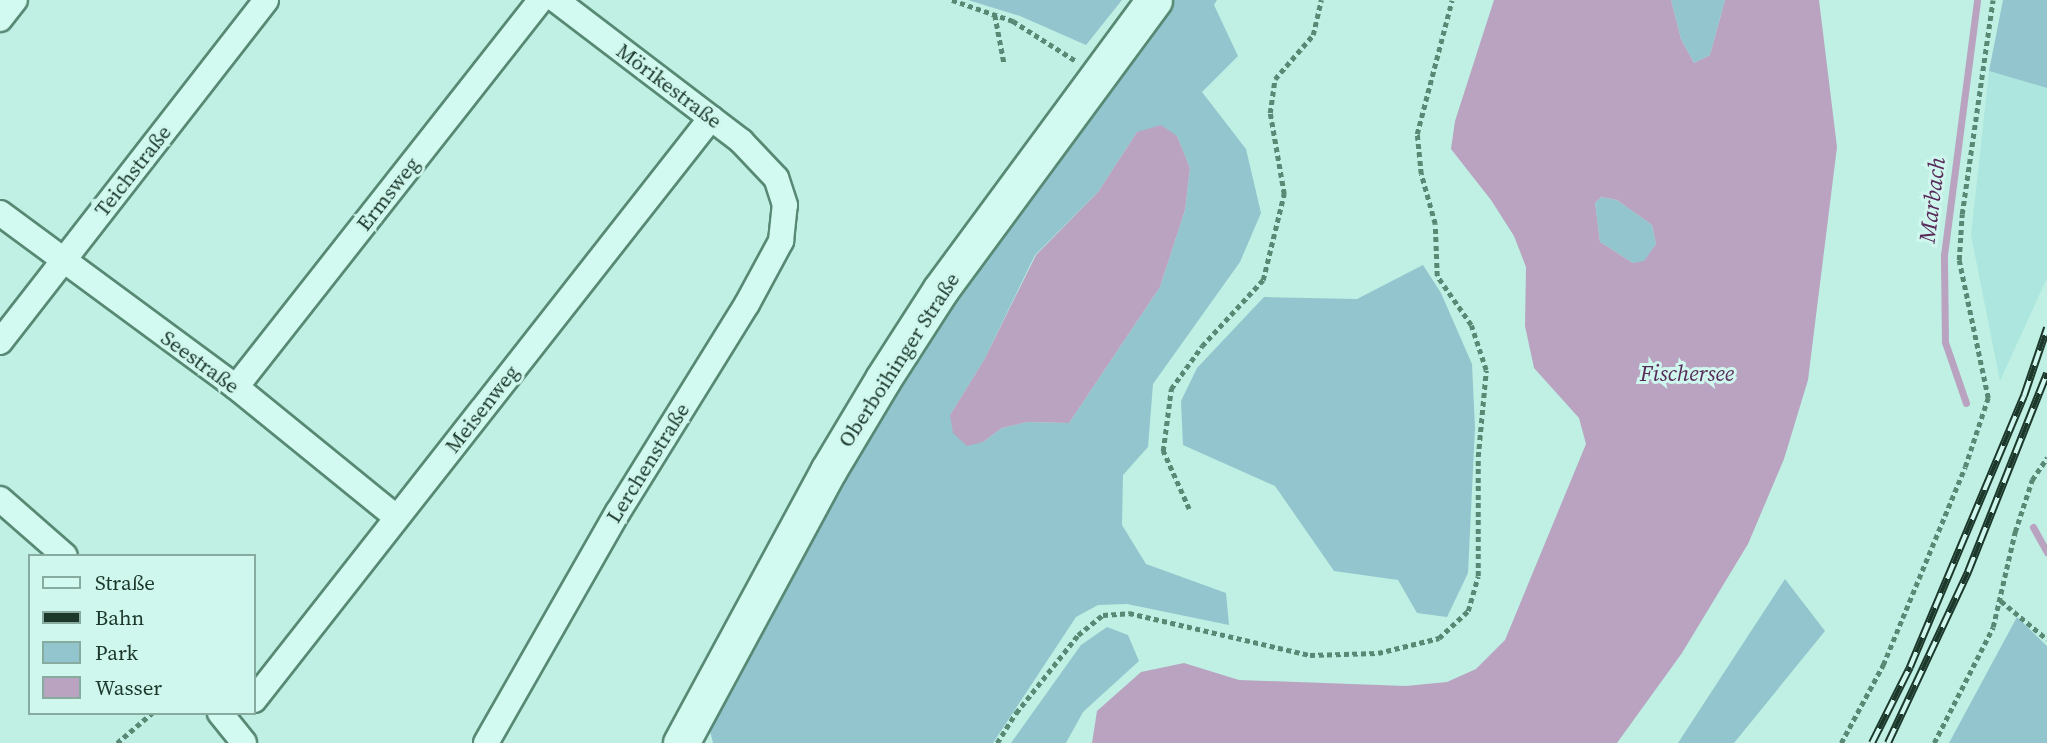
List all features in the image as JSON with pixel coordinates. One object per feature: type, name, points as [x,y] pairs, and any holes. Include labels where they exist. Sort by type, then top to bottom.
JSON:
[{"type":"main road","name":"Oberboihinger Straße","points":[[681,743],[828,471],[883,379],[949,278],[1154,0]]},
{"type":"street","points":[[0,19],[15,0]]},
{"type":"street","name":"Teichstraße","points":[[0,342],[266,0]]},
{"type":"street","name":"Ermsweg","points":[[236,387],[541,0]]},
{"type":"street","name":"Mörikestraße","points":[[556,0],[741,141],[776,178]]},
{"type":"street","name":"Meisenweg","points":[[256,697],[711,118]]},
{"type":"street","name":"Lerchenstraße","points":[[486,743],[618,512],[747,304],[781,241],[785,205],[776,178]]},
{"type":"street","name":"Seestraße","points":[[0,213],[236,387],[396,517]]},
{"type":"street","points":[[0,499],[63,554]]},
{"type":"path","points":[[952,0],[1013,21],[1081,65]]},
{"type":"path","points":[[1189,509],[1163,451],[1171,389],[1202,346],[1264,280],[1284,194],[1269,113],[1275,79],[1312,35],[1321,0]]},
{"type":"path","points":[[997,743],[1016,713],[1078,635],[1103,615],[1129,613],[1310,655],[1378,653],[1438,638],[1468,611],[1478,576],[1478,457],[1486,370],[1471,325],[1437,276],[1435,223],[1421,174],[1417,134],[1452,0]]},
{"type":"path","points":[[1841,743],[1883,665],[1965,467],[1988,398],[1959,260],[1962,214],[1993,0]]},
{"type":"path","points":[[995,15],[1004,62]]},
{"type":"path","points":[[1934,743],[1993,627],[2015,532],[2032,480],[2047,458]]},
{"type":"path","points":[[2001,601],[2047,639]]},
{"type":"path","points":[[117,743],[150,715]]},
{"type":"shaded area","points":[[1989,71],[2047,88],[2047,278],[2000,381],[1971,235]]},
{"type":"green space","points":[[968,0],[1122,0],[1086,45],[1020,16]]},
{"type":"green space","points":[[1171,0],[1217,0],[1214,5],[1238,56],[1202,92],[1246,149],[1261,213],[1240,262],[1153,384],[1148,447],[1123,475],[1122,525],[1146,564],[1226,593],[1229,625],[1127,604],[1098,605],[1076,617],[993,743],[713,743],[708,723],[910,364],[1080,118]],"holes":[[[1137,132],[1177,136],[1190,168],[1185,210],[1160,287],[1069,423],[1027,422],[1002,428],[983,442],[950,415],[984,360],[1035,255],[1098,192]]]},
{"type":"green space","points":[[1671,0],[1725,0],[1710,55],[1694,63],[1681,39]]},
{"type":"green space","points":[[2003,0],[2047,0],[2047,88],[1989,71]]},
{"type":"green space","points":[[1601,197],[1617,200],[1652,225],[1656,244],[1644,262],[1633,263],[1600,242],[1595,203]]},
{"type":"green space","points":[[1423,265],[1441,293],[1472,364],[1475,428],[1468,573],[1447,617],[1417,613],[1398,580],[1334,571],[1275,486],[1183,445],[1181,401],[1197,368],[1264,297],[1357,299]]},
{"type":"green space","points":[[1785,579],[1825,631],[1734,743],[1678,743]]},
{"type":"green space","points":[[2017,617],[2047,646],[2047,743],[1949,743]]},
{"type":"green space","points":[[1107,627],[1128,635],[1139,661],[1083,712],[1066,743],[1011,743],[1081,645]]},
{"type":"water","name":"Fischersee","points":[[1494,0],[1671,0],[1681,39],[1694,63],[1710,55],[1725,0],[1819,0],[1837,147],[1808,380],[1784,459],[1748,544],[1682,653],[1617,743],[1092,743],[1097,711],[1141,672],[1184,663],[1239,680],[1406,686],[1447,682],[1476,669],[1505,640],[1586,444],[1579,418],[1534,368],[1525,326],[1526,267],[1514,236],[1491,200],[1451,149],[1455,121]],"holes":[[[1601,197],[1617,200],[1652,225],[1656,244],[1644,261],[1633,263],[1600,242],[1595,203]]]},
{"type":"water","points":[[1161,125],[1177,136],[1190,168],[1185,210],[1160,287],[1069,423],[1027,422],[1002,428],[983,442],[967,446],[953,433],[950,415],[984,360],[1036,255],[1098,192],[1137,132]]},
{"type":"waterway","name":"Marbach","points":[[1966,403],[1945,342],[1944,255],[1977,0]]},
{"type":"waterway","name":"Marbach","points":[[2033,527],[2047,552]]},
{"type":"railway","points":[[1872,743],[1910,667],[2024,396],[2047,328]]},
{"type":"railway","points":[[1888,743],[1968,572],[2047,373]]}]
